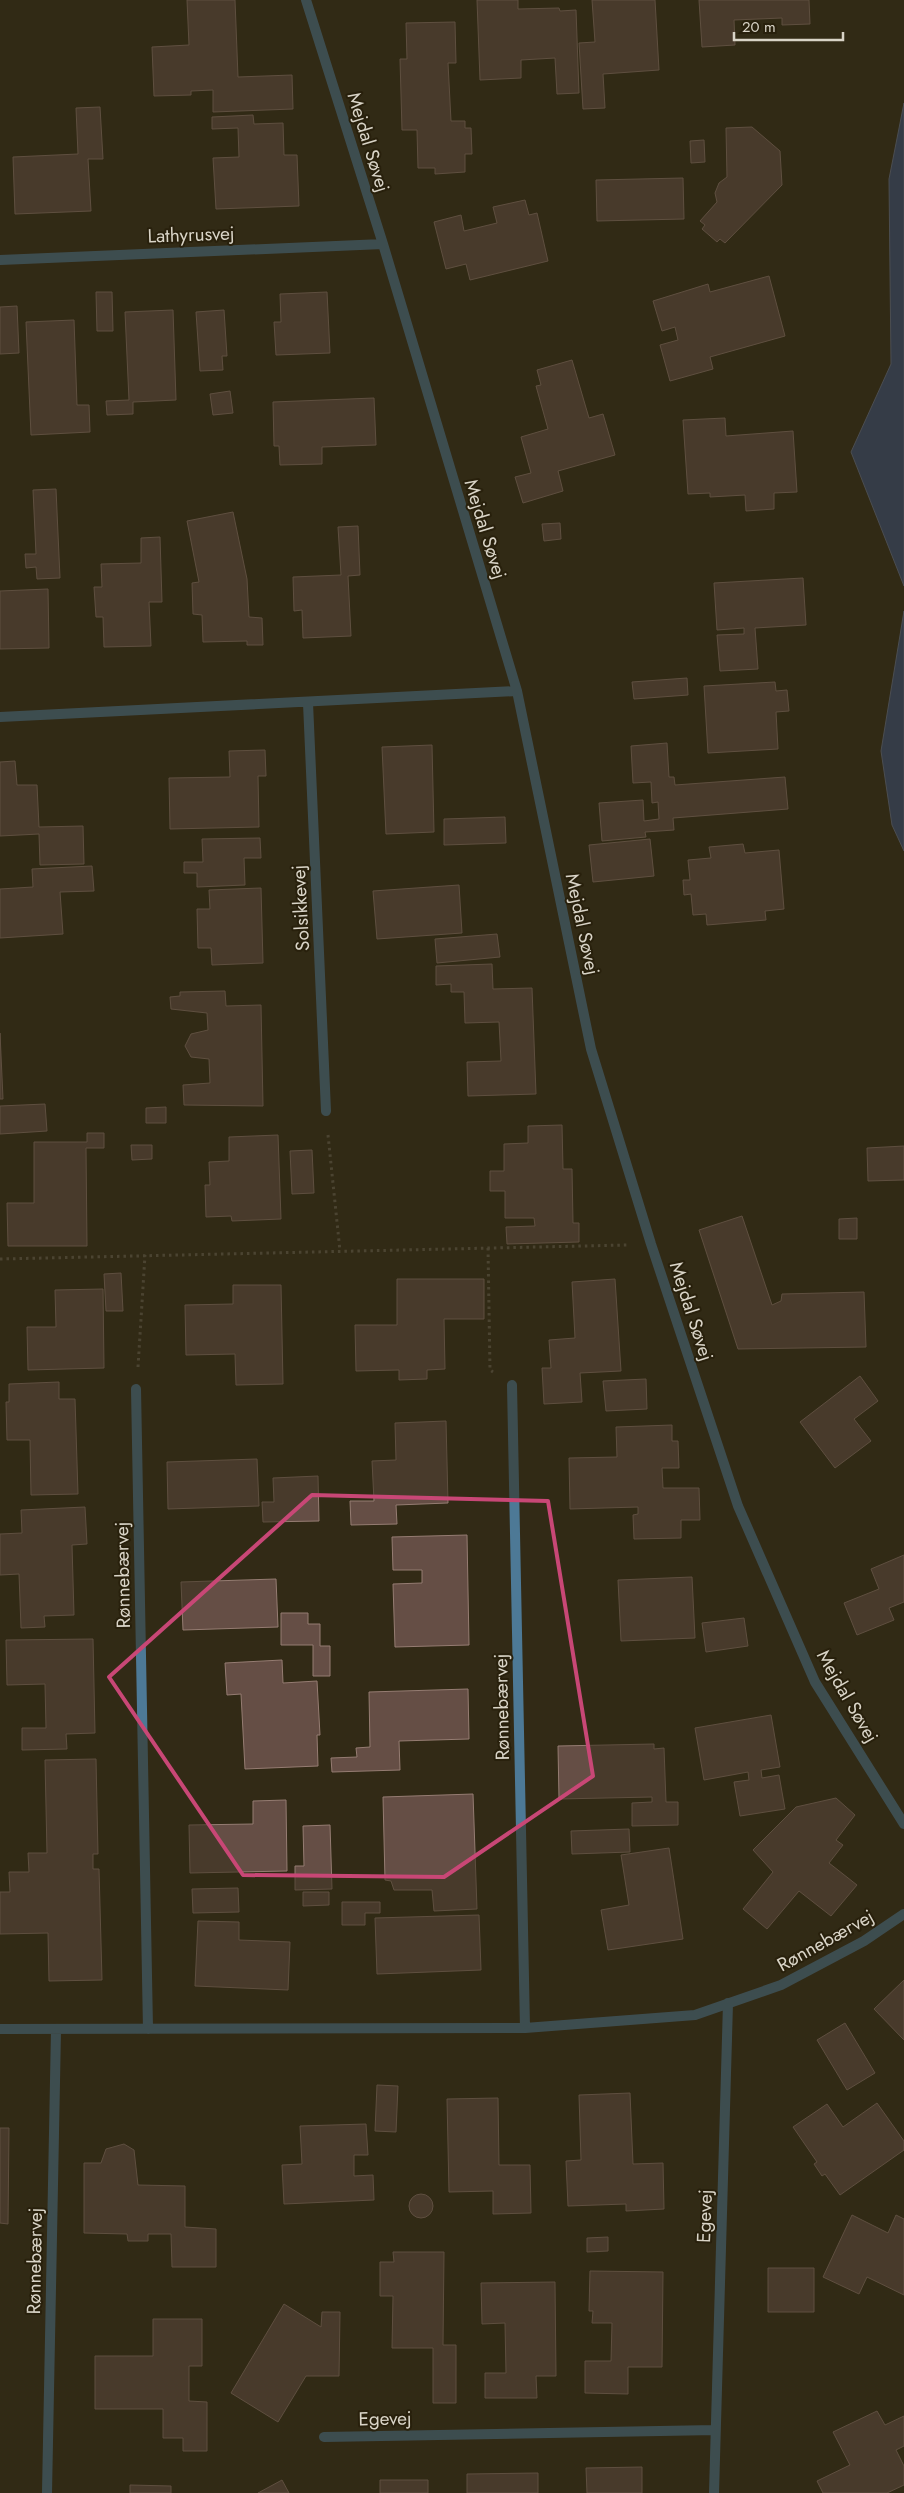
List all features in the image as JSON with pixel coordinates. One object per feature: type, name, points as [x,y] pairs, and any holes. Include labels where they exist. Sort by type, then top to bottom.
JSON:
[{"type":"street","name":"Mejdal Søvej","points":[[306,0],[383,244],[517,691],[592,1049],[650,1244],[742,1514],[815,1682],[904,1824]]},
{"type":"street","name":"Lathyrusvej","points":[[0,260],[383,244]]},
{"type":"street","points":[[0,717],[517,691]]},
{"type":"street","name":"Solsikkevej","points":[[308,703],[326,1111]]},
{"type":"street","name":"Rønnebærvej","points":[[512,1385],[525,2028]]},
{"type":"street","name":"Rønnebærvej","points":[[136,1389],[148,2030]]},
{"type":"street","name":"Rønnebærvej","points":[[0,2029],[525,2028],[695,2015],[781,1985],[864,1941],[904,1914]]},
{"type":"street","name":"Egevej","points":[[714,2493],[728,2003]]},
{"type":"street","name":"Rønnebærvej","points":[[47,2493],[56,2030]]},
{"type":"street","name":"Egevej","points":[[324,2437],[715,2430]]},
{"type":"path","points":[[326,1111],[340,1251]]},
{"type":"path","points":[[0,1259],[650,1244]]},
{"type":"path","points":[[488,1248],[490,1370],[512,1385]]},
{"type":"path","points":[[136,1389],[145,1255]]},
{"type":"highlighted area","points":[[312,1495],[548,1501],[593,1776],[444,1877],[243,1875],[109,1677]]},
{"type":"water","points":[[904,103],[904,586],[851,452],[891,364],[889,179]]},
{"type":"water","points":[[904,611],[904,851],[892,825],[881,751]]},
{"type":"building","points":[[187,0],[235,0],[238,77],[292,75],[293,109],[213,112],[213,90],[191,91],[191,95],[154,96],[152,47],[189,45]]},
{"type":"building","points":[[477,0],[518,0],[518,9],[559,8],[560,11],[576,10],[579,93],[557,94],[555,58],[521,60],[521,78],[480,80]]},
{"type":"building","points":[[592,0],[655,0],[659,70],[603,74],[605,108],[583,109],[579,43],[595,42]]},
{"type":"building","points":[[699,0],[809,0],[810,24],[782,25],[782,18],[734,20],[735,45],[702,47]]},
{"type":"building","points":[[455,22],[456,63],[448,63],[451,121],[465,121],[465,128],[471,128],[472,154],[465,154],[465,172],[435,174],[435,168],[418,168],[417,130],[402,130],[400,59],[407,59],[406,23]]},
{"type":"building","points":[[100,107],[103,159],[88,159],[91,211],[15,214],[13,157],[78,154],[76,108]]},
{"type":"building","points":[[253,115],[254,124],[283,123],[284,155],[297,155],[299,206],[216,209],[213,158],[239,157],[238,128],[212,129],[212,117]]},
{"type":"building","points":[[752,127],[780,151],[782,185],[725,243],[720,239],[717,242],[702,229],[705,225],[700,221],[717,202],[715,193],[719,183],[727,177],[726,128]]},
{"type":"building","points":[[704,140],[705,162],[691,163],[690,141]]},
{"type":"building","points":[[683,178],[684,219],[597,221],[596,180]]},
{"type":"building","points":[[525,200],[529,215],[537,213],[548,261],[470,280],[466,264],[446,269],[434,222],[461,215],[464,231],[497,223],[493,207]]},
{"type":"building","points":[[769,276],[785,336],[710,357],[713,369],[670,381],[660,345],[678,340],[675,327],[662,331],[653,301],[708,284],[710,292]]},
{"type":"building","points":[[96,292],[112,292],[113,331],[97,331]]},
{"type":"building","points":[[327,292],[330,353],[276,355],[274,322],[281,322],[280,294]]},
{"type":"building","points":[[17,306],[19,353],[0,354],[0,307]]},
{"type":"building","points":[[173,310],[176,400],[133,402],[133,414],[107,415],[106,401],[129,400],[125,312]]},
{"type":"building","points":[[224,310],[227,356],[222,356],[223,370],[200,371],[196,312]]},
{"type":"building","points":[[74,320],[77,405],[89,405],[90,432],[31,435],[26,322]]},
{"type":"building","points":[[572,360],[589,418],[603,414],[615,455],[558,471],[563,491],[523,503],[515,477],[531,473],[521,437],[548,429],[536,386],[541,385],[537,370]]},
{"type":"building","points":[[230,391],[233,413],[213,415],[210,394]]},
{"type":"building","points":[[374,398],[376,445],[322,447],[322,464],[280,465],[279,446],[274,446],[273,402]]},
{"type":"building","points":[[725,418],[726,436],[793,431],[797,492],[774,493],[774,509],[746,511],[745,495],[710,497],[710,493],[688,494],[683,420]]},
{"type":"building","points":[[56,489],[60,578],[37,579],[36,567],[26,568],[25,554],[36,554],[33,490]]},
{"type":"building","points":[[233,512],[247,579],[249,617],[262,618],[263,645],[247,645],[247,641],[203,642],[202,615],[193,614],[192,583],[199,582],[187,521]]},
{"type":"building","points":[[560,523],[561,539],[544,541],[542,524]]},
{"type":"building","points":[[358,526],[360,575],[348,576],[351,636],[303,638],[302,610],[294,611],[293,577],[341,575],[338,527]]},
{"type":"building","points":[[160,537],[162,602],[149,602],[151,646],[104,647],[103,617],[96,617],[94,587],[102,587],[101,564],[141,563],[141,538]]},
{"type":"building","points":[[803,578],[806,625],[755,628],[758,669],[720,671],[717,635],[744,634],[744,628],[717,630],[714,583]]},
{"type":"building","points":[[48,589],[49,648],[0,649],[0,591]]},
{"type":"building","points":[[687,678],[688,695],[634,699],[632,682]]},
{"type":"building","points":[[775,682],[776,691],[787,690],[789,711],[776,712],[778,749],[708,753],[704,686]]},
{"type":"building","points":[[667,743],[669,777],[674,777],[675,785],[785,777],[788,809],[673,818],[674,830],[645,832],[646,837],[602,841],[599,803],[643,800],[644,821],[659,819],[658,802],[652,803],[651,782],[633,783],[631,746]]},
{"type":"building","points":[[432,745],[434,832],[386,834],[382,747]]},
{"type":"building","points":[[265,750],[266,776],[258,776],[259,827],[170,829],[169,778],[230,777],[229,751]]},
{"type":"building","points":[[15,761],[17,785],[37,785],[39,827],[83,826],[84,864],[40,865],[39,834],[0,836],[0,762]]},
{"type":"building","points":[[505,817],[506,843],[444,845],[444,819]]},
{"type":"building","points":[[260,838],[261,858],[244,858],[245,885],[197,887],[197,873],[184,873],[184,862],[203,862],[202,839]]},
{"type":"building","points":[[650,839],[654,876],[593,882],[589,845]]},
{"type":"building","points":[[743,844],[745,853],[779,850],[784,909],[765,911],[766,920],[707,925],[706,914],[693,915],[691,894],[684,895],[683,880],[690,880],[688,860],[711,858],[709,847]]},
{"type":"building","points":[[92,866],[94,891],[60,892],[63,934],[0,938],[0,889],[33,887],[32,869]]},
{"type":"building","points":[[459,885],[462,933],[377,939],[373,891]]},
{"type":"building","points":[[261,888],[263,963],[212,965],[211,948],[198,948],[197,909],[210,909],[209,890]]},
{"type":"building","points":[[497,934],[500,957],[437,963],[435,939]]},
{"type":"building","points":[[492,964],[493,989],[532,988],[536,1094],[468,1096],[467,1062],[501,1061],[499,1022],[465,1023],[464,992],[451,992],[451,984],[436,985],[436,966]]},
{"type":"building","points":[[225,991],[226,1006],[261,1005],[263,1106],[184,1105],[183,1085],[210,1083],[209,1059],[191,1057],[185,1046],[191,1034],[208,1030],[207,1013],[171,1009],[170,997],[180,996],[180,992]]},
{"type":"building","points":[[0,1033],[3,1099],[0,1099]]},
{"type":"building","points":[[45,1104],[47,1131],[0,1134],[0,1106]]},
{"type":"building","points":[[166,1107],[166,1123],[146,1123],[146,1108]]},
{"type":"building","points":[[562,1125],[563,1169],[572,1169],[573,1223],[579,1223],[579,1242],[507,1244],[506,1227],[535,1226],[534,1218],[505,1218],[505,1191],[490,1191],[490,1171],[504,1171],[504,1144],[528,1143],[528,1126]]},
{"type":"building","points":[[87,1133],[104,1133],[104,1148],[86,1148],[87,1246],[8,1246],[7,1203],[34,1203],[34,1142],[87,1142]]},
{"type":"building","points":[[278,1135],[281,1219],[232,1221],[231,1216],[206,1217],[205,1185],[210,1185],[209,1162],[229,1161],[229,1137]]},
{"type":"building","points":[[131,1145],[152,1145],[152,1159],[132,1160]]},
{"type":"building","points":[[904,1146],[904,1180],[868,1181],[867,1148]]},
{"type":"building","points":[[312,1150],[314,1193],[292,1194],[290,1151]]},
{"type":"building","points":[[742,1216],[772,1305],[781,1301],[782,1294],[864,1292],[866,1347],[738,1349],[699,1230]]},
{"type":"building","points":[[857,1218],[857,1239],[839,1239],[839,1219]]},
{"type":"building","points":[[121,1273],[123,1311],[106,1311],[104,1274]]},
{"type":"building","points":[[397,1279],[484,1279],[484,1319],[444,1319],[445,1369],[427,1370],[427,1379],[399,1380],[399,1370],[356,1371],[355,1325],[397,1325]]},
{"type":"building","points":[[615,1279],[621,1371],[580,1373],[582,1402],[544,1404],[542,1368],[551,1368],[549,1340],[575,1338],[572,1282]]},
{"type":"building","points":[[233,1285],[281,1285],[283,1384],[236,1385],[235,1354],[186,1355],[185,1305],[233,1304]]},
{"type":"building","points":[[103,1289],[104,1368],[28,1370],[27,1327],[56,1327],[55,1290]]},
{"type":"building","points":[[860,1376],[878,1401],[854,1419],[871,1441],[835,1468],[800,1422]]},
{"type":"building","points":[[646,1379],[647,1409],[606,1411],[603,1381]]},
{"type":"building","points":[[59,1382],[59,1399],[75,1399],[78,1494],[31,1495],[30,1440],[7,1440],[6,1402],[9,1402],[9,1384]]},
{"type":"building","points":[[446,1421],[448,1503],[396,1505],[397,1524],[351,1525],[350,1501],[374,1501],[372,1461],[396,1460],[395,1423]]},
{"type":"building","points":[[672,1425],[672,1441],[678,1441],[679,1468],[662,1468],[663,1488],[699,1488],[700,1520],[681,1520],[681,1538],[634,1539],[633,1515],[638,1514],[638,1507],[570,1509],[569,1458],[617,1457],[616,1427]]},
{"type":"building","points":[[257,1459],[259,1506],[168,1509],[167,1462]]},
{"type":"building","points":[[318,1476],[319,1521],[263,1522],[262,1502],[274,1502],[273,1478]]},
{"type":"building","points":[[85,1507],[87,1544],[72,1545],[74,1615],[44,1616],[45,1627],[21,1628],[19,1574],[0,1575],[0,1534],[22,1533],[21,1510]]},
{"type":"building","points":[[467,1535],[469,1645],[395,1647],[393,1584],[422,1583],[422,1570],[393,1570],[392,1537]]},
{"type":"building","points":[[904,1555],[904,1602],[889,1608],[894,1620],[857,1635],[844,1603],[879,1589],[871,1569]]},
{"type":"building","points":[[692,1577],[695,1638],[621,1641],[618,1580]]},
{"type":"building","points":[[276,1579],[278,1627],[183,1630],[181,1582]]},
{"type":"building","points":[[281,1613],[308,1613],[308,1624],[320,1624],[320,1646],[330,1646],[330,1676],[313,1676],[313,1645],[281,1645]]},
{"type":"building","points":[[744,1618],[748,1646],[706,1652],[702,1623]]},
{"type":"building","points":[[93,1639],[95,1733],[66,1734],[67,1749],[22,1750],[22,1728],[46,1728],[45,1684],[7,1685],[6,1640]]},
{"type":"building","points":[[282,1660],[283,1683],[317,1681],[320,1735],[317,1735],[318,1766],[245,1769],[241,1694],[227,1695],[225,1663]]},
{"type":"building","points":[[468,1689],[469,1739],[399,1741],[400,1770],[332,1772],[331,1758],[357,1757],[356,1748],[370,1747],[369,1692]]},
{"type":"building","points":[[771,1715],[780,1767],[761,1770],[762,1778],[779,1775],[785,1809],[740,1816],[734,1782],[749,1780],[748,1772],[704,1780],[695,1728]]},
{"type":"building","points":[[654,1744],[654,1749],[664,1748],[666,1802],[678,1802],[678,1825],[632,1826],[632,1803],[652,1802],[652,1797],[559,1799],[558,1746]]},
{"type":"building","points":[[96,1759],[98,1854],[93,1854],[93,1869],[99,1869],[102,1980],[49,1981],[48,1933],[0,1934],[0,1892],[10,1892],[9,1872],[29,1872],[28,1853],[47,1853],[45,1760]]},
{"type":"building","points":[[473,1794],[477,1909],[434,1911],[432,1890],[394,1890],[391,1881],[385,1880],[383,1797]]},
{"type":"building","points":[[836,1798],[855,1815],[836,1840],[843,1845],[829,1863],[857,1885],[831,1916],[799,1891],[767,1929],[743,1909],[773,1872],[753,1850],[796,1807]]},
{"type":"building","points":[[286,1800],[287,1871],[190,1873],[189,1825],[253,1824],[253,1801]]},
{"type":"building","points":[[330,1825],[332,1889],[295,1890],[295,1866],[304,1866],[303,1826]]},
{"type":"building","points":[[629,1829],[630,1852],[572,1854],[571,1831]]},
{"type":"building","points":[[669,1848],[683,1939],[608,1950],[601,1910],[629,1905],[621,1855]]},
{"type":"building","points":[[238,1888],[239,1912],[193,1913],[192,1889]]},
{"type":"building","points":[[303,1892],[329,1892],[329,1905],[303,1906]]},
{"type":"building","points":[[342,1902],[380,1902],[380,1913],[365,1913],[365,1925],[342,1925]]},
{"type":"building","points":[[479,1915],[481,1970],[377,1974],[375,1918]]},
{"type":"building","points":[[198,1921],[239,1922],[239,1940],[290,1942],[288,1990],[195,1986]]},
{"type":"building","points":[[904,1980],[904,2040],[874,2009]]},
{"type":"building","points":[[845,2023],[875,2073],[847,2090],[817,2040]]},
{"type":"building","points":[[377,2085],[398,2086],[396,2132],[375,2131]]},
{"type":"building","points":[[630,2093],[633,2164],[663,2163],[664,2209],[626,2211],[626,2204],[568,2206],[566,2161],[581,2160],[579,2095]]},
{"type":"building","points":[[498,2098],[499,2165],[530,2165],[531,2213],[493,2214],[493,2191],[449,2192],[447,2099]]},
{"type":"building","points":[[877,2103],[904,2141],[904,2150],[840,2195],[825,2174],[822,2176],[814,2164],[817,2162],[793,2127],[827,2104],[843,2127]]},
{"type":"building","points":[[366,2124],[368,2155],[354,2155],[354,2176],[373,2175],[374,2200],[284,2204],[282,2165],[302,2164],[300,2126]]},
{"type":"building","points":[[0,2128],[9,2128],[8,2224],[0,2223]]},
{"type":"building","points":[[124,2144],[134,2150],[138,2185],[185,2186],[185,2227],[216,2229],[216,2267],[172,2267],[171,2234],[148,2234],[148,2241],[128,2241],[127,2234],[84,2233],[84,2163],[101,2163],[106,2149]]},
{"type":"building","points":[[421,2194],[429,2198],[433,2206],[429,2214],[421,2218],[413,2214],[409,2206],[413,2198]]},
{"type":"building","points":[[852,2215],[888,2233],[896,2215],[904,2219],[904,2295],[867,2277],[859,2294],[823,2277]]},
{"type":"building","points":[[608,2237],[608,2251],[587,2252],[587,2238]]},
{"type":"building","points":[[393,2252],[444,2252],[443,2345],[456,2345],[456,2403],[433,2403],[433,2348],[392,2348],[393,2296],[380,2296],[380,2262],[394,2262]]},
{"type":"building","points":[[768,2268],[814,2268],[814,2312],[768,2312]]},
{"type":"building","points":[[590,2271],[663,2272],[662,2367],[628,2367],[628,2394],[585,2393],[585,2361],[611,2361],[612,2323],[592,2323],[593,2311],[589,2311]]},
{"type":"building","points":[[555,2282],[556,2376],[536,2376],[537,2398],[485,2398],[485,2373],[506,2373],[505,2323],[482,2324],[481,2283]]},
{"type":"building","points":[[284,2304],[321,2327],[322,2312],[340,2312],[339,2376],[306,2376],[278,2422],[231,2393]]},
{"type":"building","points":[[153,2319],[202,2319],[202,2366],[189,2366],[189,2401],[207,2402],[207,2451],[183,2451],[183,2438],[163,2438],[163,2409],[95,2409],[95,2356],[153,2356]]},
{"type":"building","points":[[877,2411],[885,2425],[904,2416],[904,2446],[896,2450],[904,2466],[904,2485],[887,2493],[823,2493],[817,2481],[850,2465],[833,2432]]},
{"type":"building","points":[[642,2467],[642,2493],[587,2493],[586,2468]]},
{"type":"building","points":[[538,2473],[538,2493],[467,2493],[467,2474]]},
{"type":"building","points":[[282,2480],[289,2493],[258,2493]]},
{"type":"building","points":[[380,2480],[428,2480],[428,2493],[380,2493]]},
{"type":"building","points":[[130,2485],[171,2486],[171,2493],[130,2493]]}]
